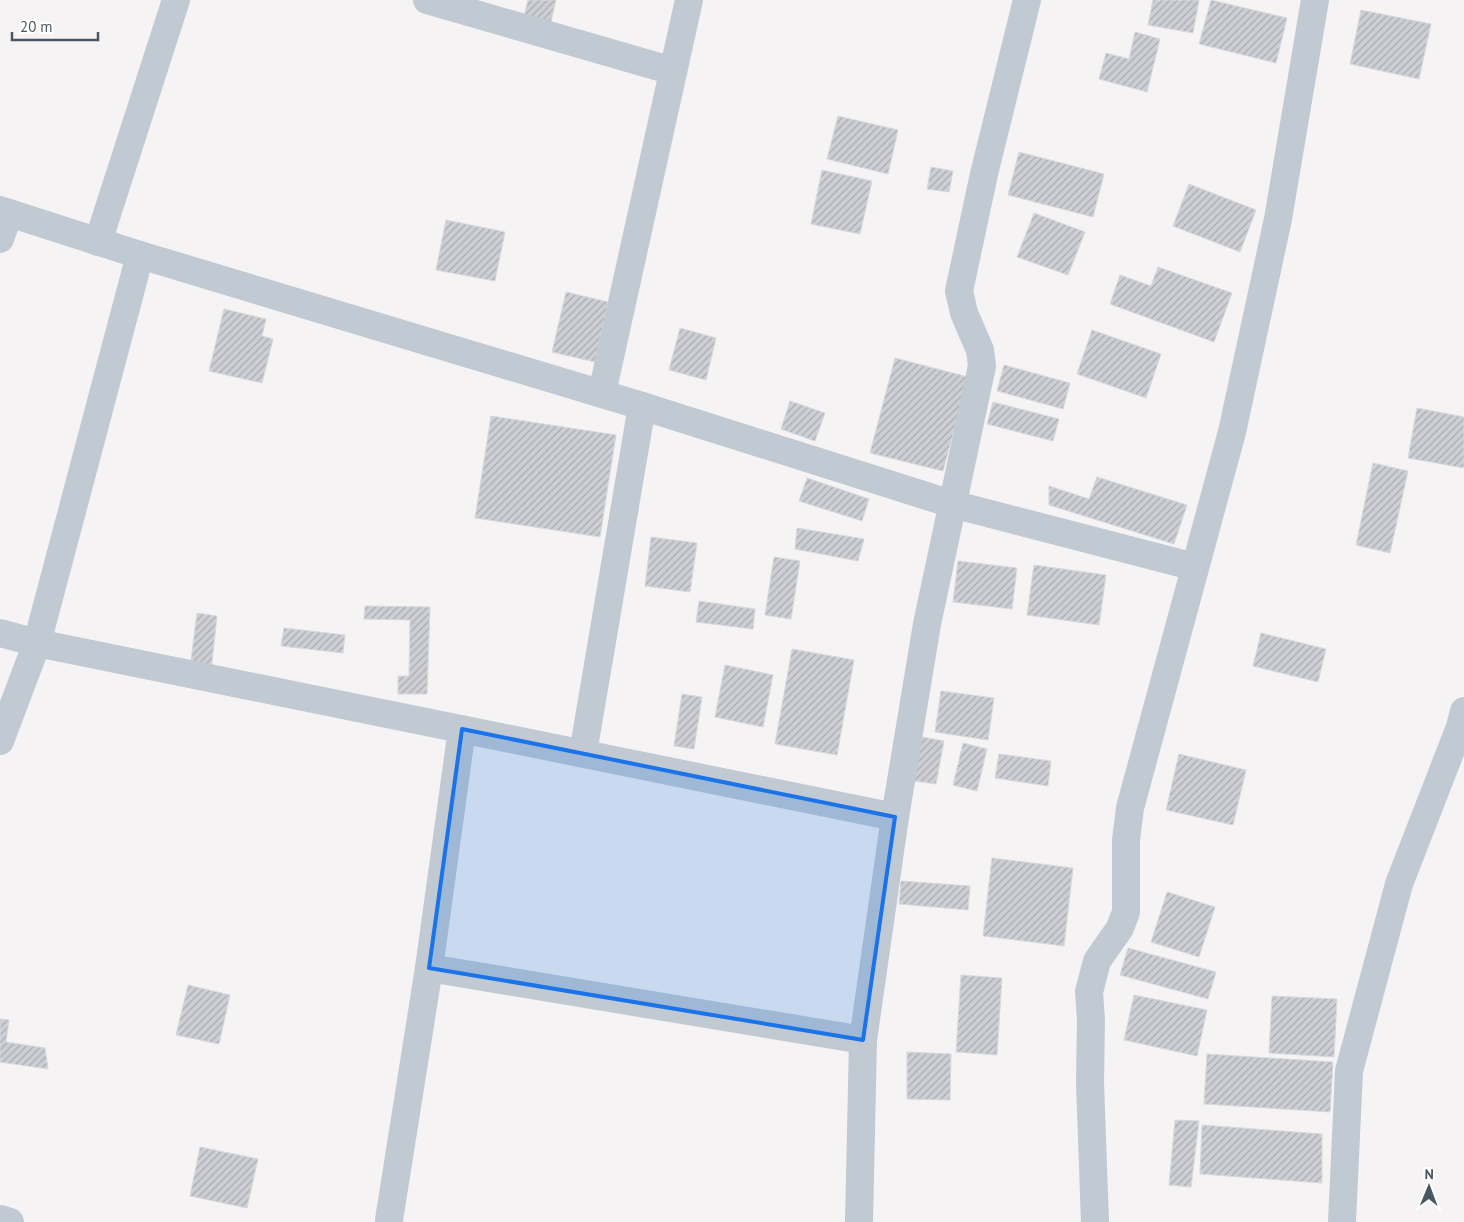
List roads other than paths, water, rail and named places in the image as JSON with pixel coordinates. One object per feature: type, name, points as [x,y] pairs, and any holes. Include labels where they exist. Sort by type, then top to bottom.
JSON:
[{"type":"street","points":[[98,242],[176,0]]},
{"type":"street","points":[[427,0],[673,72]]},
{"type":"street","points":[[602,394],[689,0]]},
{"type":"street","points":[[859,1222],[863,1040],[895,817],[927,624],[982,366],[980,350],[964,313],[959,291],[984,174],[1026,0]]},
{"type":"street","points":[[1095,1222],[1089,992],[1097,962],[1120,928],[1126,912],[1126,840],[1130,808],[1232,432],[1278,218],[1315,0]]},
{"type":"street","points":[[0,239],[4,212],[140,255],[642,406],[952,504],[1196,567]]},
{"type":"street","points":[[0,740],[37,643],[140,255]]},
{"type":"street","points":[[583,753],[642,406]]},
{"type":"street","points":[[0,633],[37,643],[895,817]]},
{"type":"street","points":[[1342,1222],[1349,1071],[1399,884],[1460,726],[1464,711]]},
{"type":"street","points":[[394,1221],[462,729]]},
{"type":"street","points":[[429,968],[863,1040]]},
{"type":"street","points":[[0,1219],[10,1222]]}]
